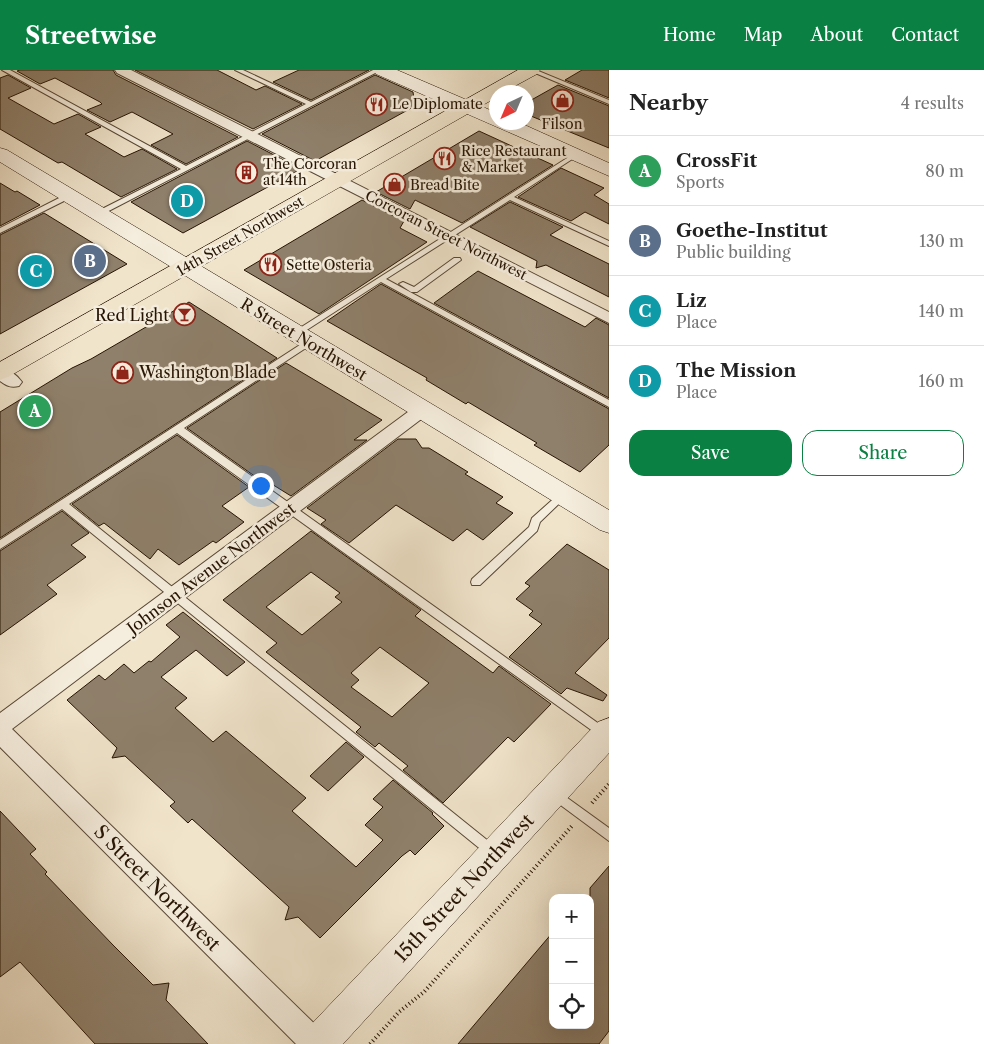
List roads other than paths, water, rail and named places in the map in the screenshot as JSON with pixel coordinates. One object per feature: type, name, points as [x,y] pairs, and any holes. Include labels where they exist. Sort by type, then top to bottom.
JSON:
[{"type":"main road","points":[[380,70],[489,117]]},
{"type":"main road","name":"14th Street Northwest","points":[[4,375],[186,266],[531,70]]},
{"type":"main road","points":[[520,130],[609,170]]},
{"type":"main road","name":"R Street Northwest","points":[[0,154],[609,523]]},
{"type":"main road","name":"15th Street Northwest","points":[[317,1044],[607,733]]},
{"type":"street","name":"Corcoran Street Northwest","points":[[121,70],[609,318]]},
{"type":"street","name":"Johnson Avenue Northwest","points":[[0,726],[422,410]]},
{"type":"street","name":"S Street Northwest","points":[[0,732],[317,1044]]},
{"type":"lane","points":[[5,70],[186,169]]},
{"type":"lane","points":[[238,70],[311,104]]},
{"type":"lane","points":[[99,214],[380,70]]},
{"type":"lane","points":[[531,70],[609,102]]},
{"type":"lane","points":[[0,544],[177,428],[303,338],[384,277],[575,155]]},
{"type":"lane","points":[[0,231],[70,196]]},
{"type":"lane","points":[[509,197],[609,244]]},
{"type":"lane","points":[[384,277],[414,290],[457,260]]},
{"type":"lane","points":[[384,277],[609,404]]},
{"type":"lane","points":[[177,428],[607,733]]},
{"type":"lane","points":[[476,582],[534,528],[535,521],[563,496]]},
{"type":"lane","points":[[62,504],[496,854]]},
{"type":"lane","points":[[552,792],[609,835]]},
{"type":"place","name":"Filson","points":[[562,101]]},
{"type":"place","name":"Le Diplomate","points":[[376,104]]},
{"type":"place","name":"Rice Restaurant & Market","points":[[445,159]]},
{"type":"place","name":"The Corcoran at 14th","points":[[247,172]]},
{"type":"place","name":"Bread Bite","points":[[394,185]]},
{"type":"place","name":"The Mission","points":[[187,201]]},
{"type":"place","name":"Goethe-Institut","points":[[90,261]]},
{"type":"place","name":"Sette Osteria","points":[[270,265]]},
{"type":"place","name":"Liz","points":[[36,271]]},
{"type":"place","name":"Red Light","points":[[185,315]]},
{"type":"place","name":"Washington Blade","points":[[123,372]]},
{"type":"place","name":"CrossFit","points":[[35,411]]}]
